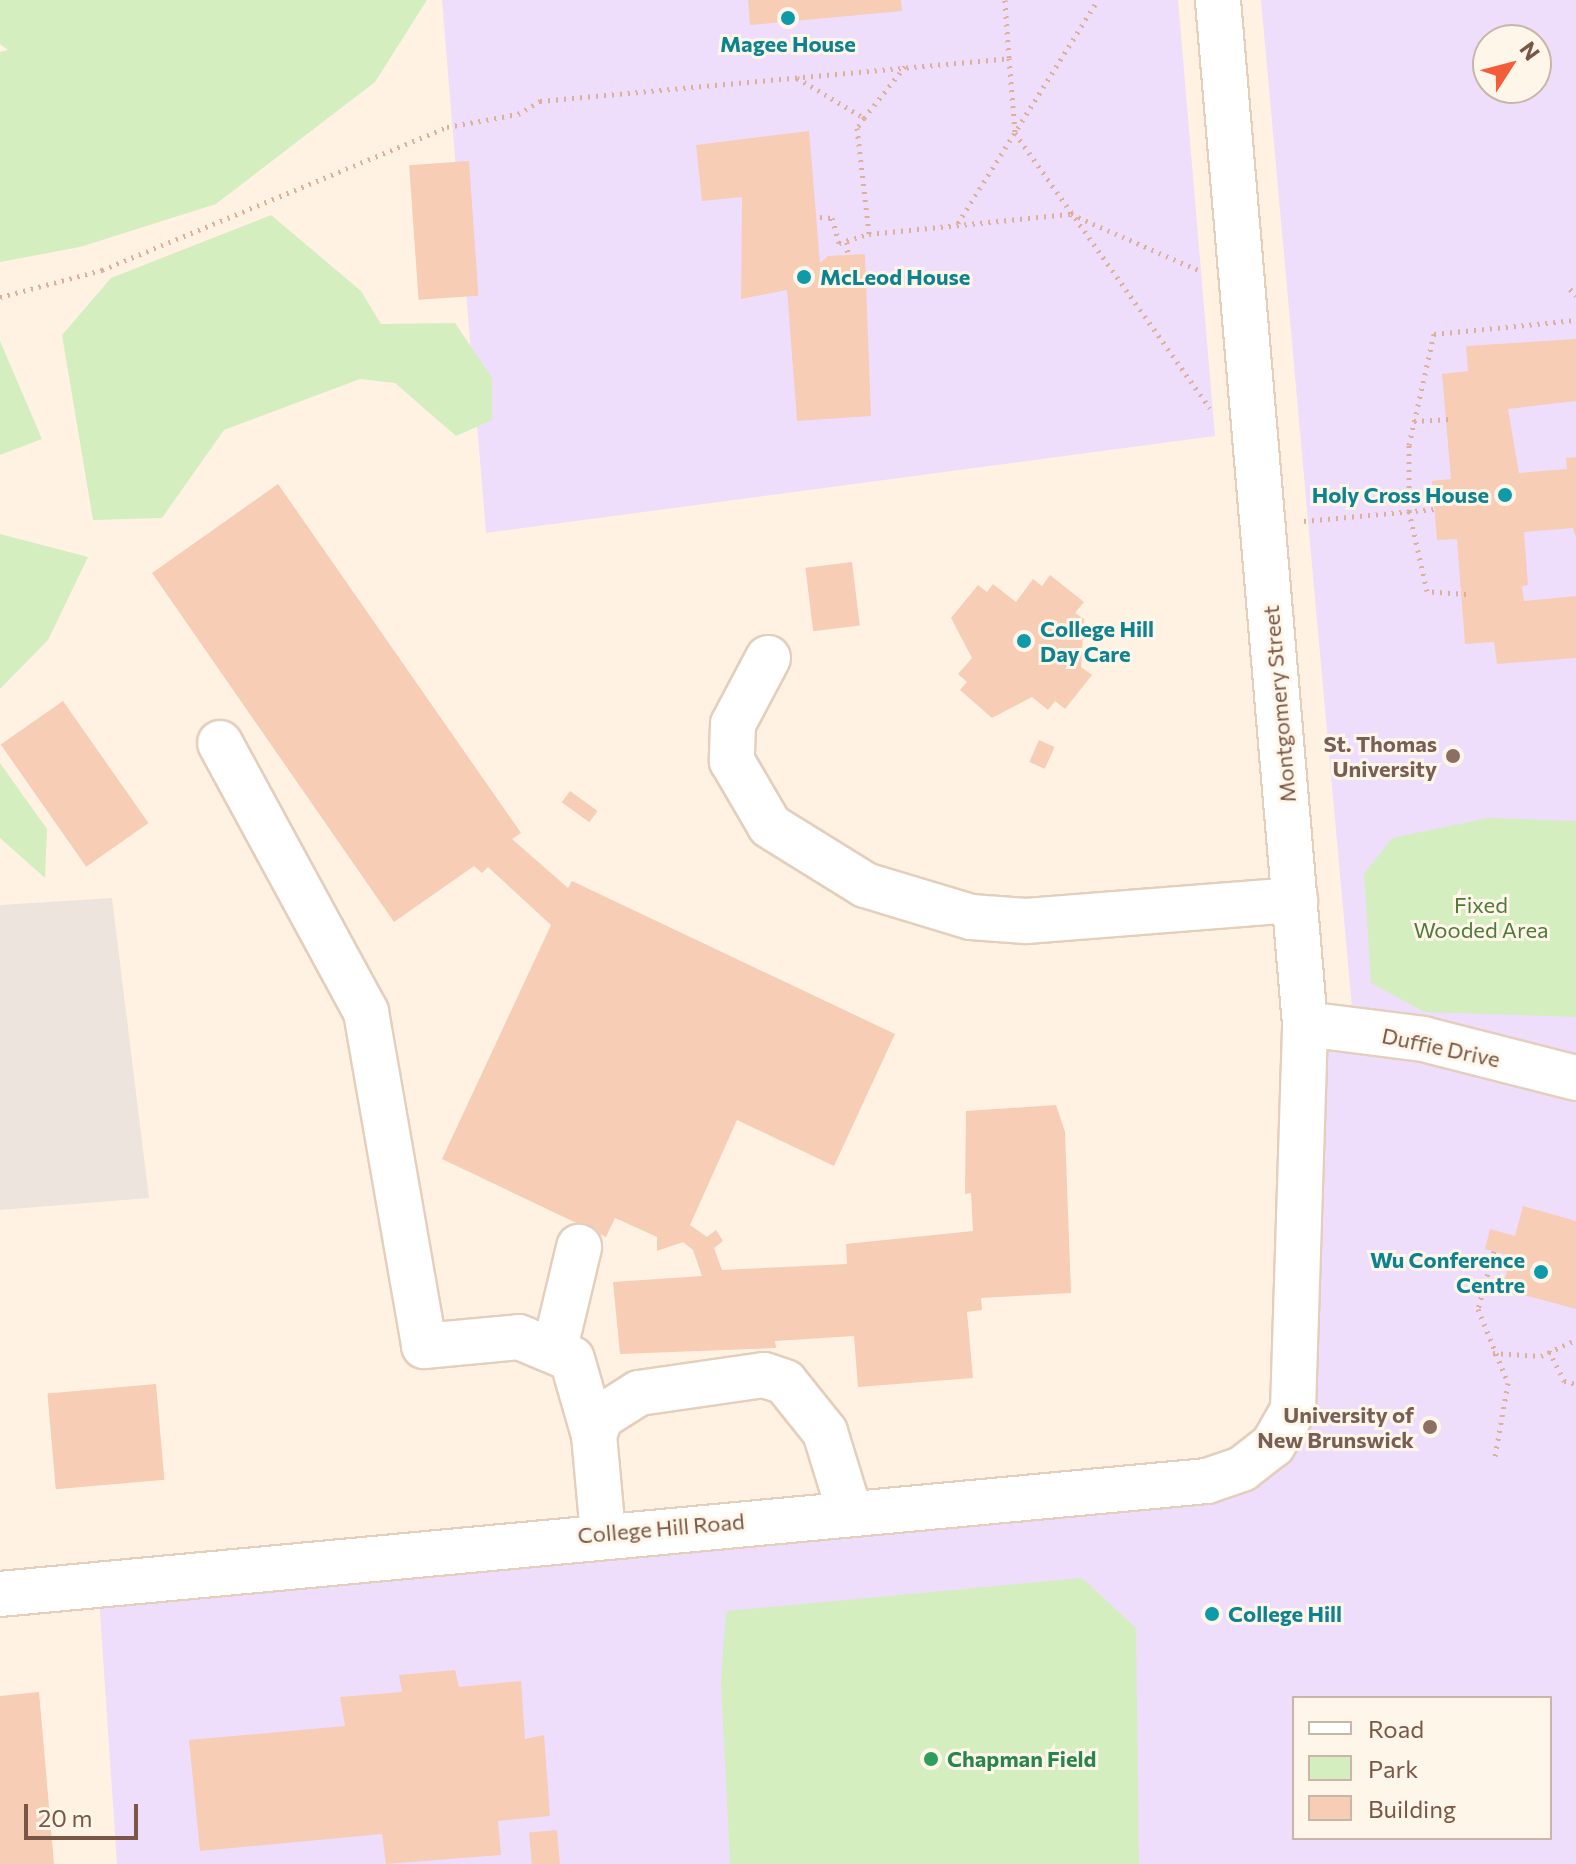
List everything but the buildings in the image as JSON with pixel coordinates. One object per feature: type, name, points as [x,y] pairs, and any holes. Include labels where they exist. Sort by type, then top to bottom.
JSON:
[{"type":"street","name":"Montgomery Street","points":[[1218,0],[1305,1024],[1293,1410]]},
{"type":"street","points":[[768,658],[733,724],[732,761],[770,826],[865,885],[971,917],[1026,921],[1295,900]]},
{"type":"street","points":[[220,743],[366,1012],[424,1346],[519,1337],[555,1348],[583,1379],[594,1435],[603,1533]]},
{"type":"street","name":"Duffie Drive","points":[[1305,1024],[1423,1039],[1576,1078]]},
{"type":"street","points":[[555,1348],[579,1247]]},
{"type":"street","points":[[594,1435],[601,1417],[639,1393],[764,1375],[785,1382],[825,1432],[849,1510]]},
{"type":"street","name":"College Hill Road","points":[[0,1594],[603,1533],[1207,1481],[1242,1469],[1273,1445],[1293,1410]]},
{"type":"path","points":[[1005,0],[1015,133],[1197,398],[1214,411]]},
{"type":"path","points":[[957,224],[1098,0]]},
{"type":"path","points":[[0,297],[102,270],[447,127],[518,114],[540,101],[1009,58]]},
{"type":"path","points":[[869,234],[857,128],[905,66]]},
{"type":"path","points":[[796,77],[864,118]]},
{"type":"path","points":[[820,217],[832,218],[839,243],[869,234],[1071,214],[1201,272]]},
{"type":"path","points":[[847,242],[848,255]]},
{"type":"path","points":[[1570,289],[1576,296]]},
{"type":"path","points":[[1466,594],[1427,591],[1409,511],[1414,421],[1434,334],[1576,320]]},
{"type":"path","points":[[1414,421],[1451,419]]},
{"type":"path","points":[[1264,525],[1435,509]]},
{"type":"path","points":[[1494,1251],[1478,1309],[1509,1388],[1495,1457]]},
{"type":"path","points":[[1493,1353],[1549,1351],[1576,1340]]},
{"type":"path","points":[[1549,1351],[1564,1381],[1576,1384]]},
{"type":"shaded area","points":[[442,0],[1178,0],[1215,436],[486,533]]},
{"type":"shaded area","name":"University of New Brunswick","points":[[1261,0],[1576,0],[1576,1864],[117,1864],[98,1583],[1207,1481],[1273,1445],[1305,1024],[1354,1030]]},
{"type":"shaded area","points":[[112,898],[149,1198],[0,1210],[0,905]]},
{"type":"green space","points":[[0,0],[427,0],[375,82],[216,204],[80,247],[0,262],[0,52],[8,50],[0,44]]},
{"type":"green space","points":[[271,215],[361,291],[381,324],[455,323],[492,378],[492,420],[456,436],[395,383],[360,379],[224,430],[162,518],[93,520],[62,335],[111,278]]},
{"type":"green space","points":[[0,341],[42,439],[0,455]]},
{"type":"green space","points":[[0,534],[88,557],[48,640],[0,689]]},
{"type":"green space","points":[[0,763],[47,829],[45,878],[0,838]]},
{"type":"green space","name":"Fixed Wooded Area","points":[[1488,818],[1576,821],[1576,1017],[1424,1012],[1371,983],[1364,874],[1392,838]]},
{"type":"green space","name":"Chapman Field","points":[[1082,1578],[1136,1628],[1139,1864],[730,1864],[721,1681],[726,1611]]},
{"type":"place","name":"Magee House","points":[[788,18]]},
{"type":"place","name":"McLeod House","points":[[804,277]]},
{"type":"place","name":"Holy Cross House","points":[[1505,495]]},
{"type":"place","name":"College Hill Day Care","points":[[1024,641]]},
{"type":"place","name":"St. Thomas University","points":[[1453,756]]},
{"type":"place","name":"Wu Conference Centre","points":[[1541,1272]]},
{"type":"place","name":"University of New Brunswick","points":[[1430,1427]]},
{"type":"place","name":"College Hill","points":[[1212,1614]]},
{"type":"place","name":"Chapman Field","points":[[931,1759]]}]
